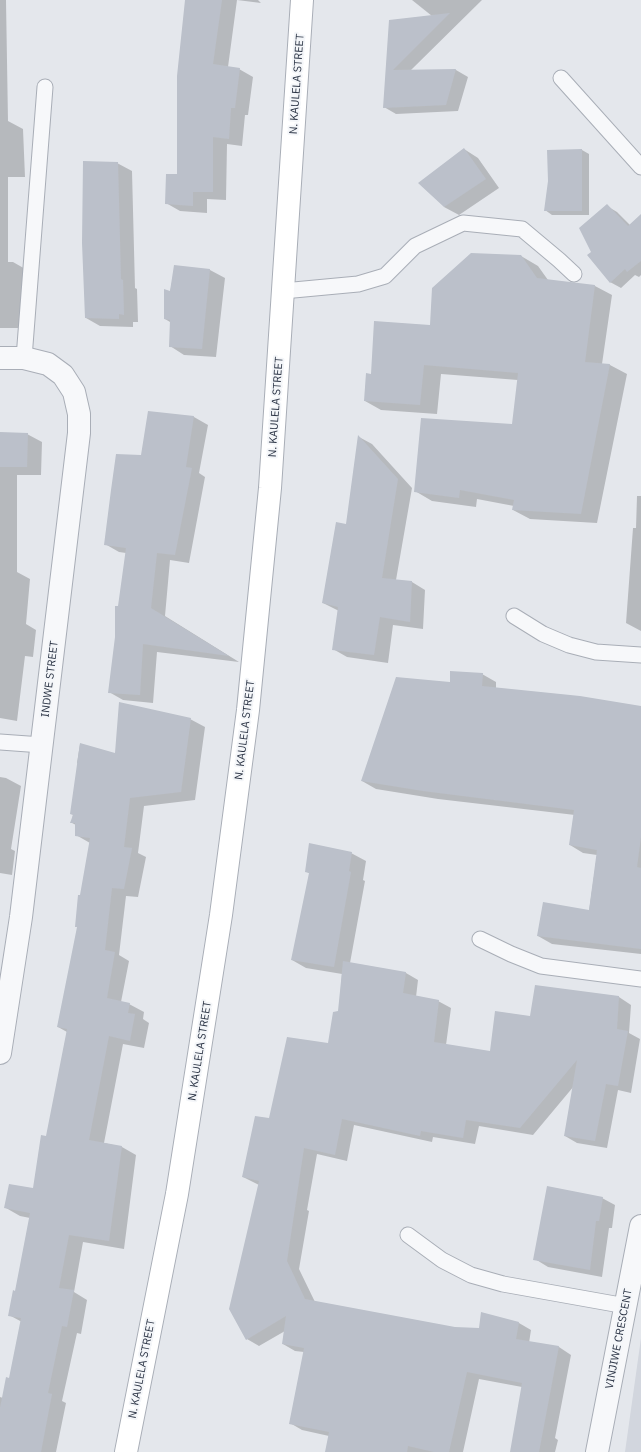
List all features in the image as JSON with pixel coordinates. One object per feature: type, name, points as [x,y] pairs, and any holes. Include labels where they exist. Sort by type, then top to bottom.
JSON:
[{"type":"street","name":"N. KAULELA STREET","points":[[126,1452],[177,1194],[221,916],[248,710],[270,488],[302,0]]},
{"type":"street","name":"INDWE STREET","points":[[0,358],[24,358],[48,364],[63,375],[74,392],[79,414],[79,433],[22,917],[0,1053]]},
{"type":"street","name":"VINJIWE CRESCENT","points":[[597,1452],[641,1226]]},
{"type":"lane","points":[[561,78],[641,167]]},
{"type":"lane","points":[[24,358],[45,87]]},
{"type":"lane","points":[[283,291],[358,284],[385,276],[415,246],[463,223],[522,229],[574,274]]},
{"type":"lane","points":[[514,616],[543,634],[569,646],[596,652],[641,656]]},
{"type":"lane","points":[[0,742],[42,745]]},
{"type":"lane","points":[[480,939],[541,966],[641,979]]},
{"type":"lane","points":[[408,1235],[442,1260],[471,1275],[503,1284],[626,1306]]},
{"type":"shaded area","points":[[641,1338],[641,1452],[625,1452]]},
{"type":"building","points":[[185,0],[222,0],[213,64],[240,68],[235,108],[231,108],[229,139],[213,137],[213,192],[193,192],[193,206],[165,204],[166,174],[177,174],[177,76]]},
{"type":"building","points":[[450,13],[393,70],[456,69],[446,105],[383,108],[389,20]]},
{"type":"building","points":[[464,148],[486,179],[444,207],[418,183]]},
{"type":"building","points":[[582,149],[582,211],[544,211],[548,181],[547,150]]},
{"type":"building","points":[[83,161],[118,162],[121,279],[123,280],[124,315],[119,314],[119,319],[85,318],[82,243]]},
{"type":"building","points":[[607,204],[628,226],[641,214],[641,261],[627,272],[625,269],[610,283],[587,255],[591,252],[579,228]]},
{"type":"building","points":[[471,253],[521,255],[537,278],[595,285],[585,362],[610,364],[581,514],[512,510],[514,500],[460,490],[459,498],[414,492],[421,418],[512,424],[518,373],[424,365],[420,405],[364,401],[366,373],[371,374],[374,321],[430,325],[432,288]]},
{"type":"building","points":[[174,265],[210,269],[202,349],[169,347],[170,320],[164,319],[164,289],[170,291]]},
{"type":"building","points":[[148,411],[194,416],[186,467],[192,468],[175,555],[157,553],[151,608],[229,656],[143,644],[140,695],[108,693],[115,637],[115,606],[118,606],[126,548],[104,545],[116,454],[141,455]]},
{"type":"building","points":[[0,432],[28,433],[27,467],[0,467]]},
{"type":"building","points":[[358,435],[398,479],[382,578],[412,581],[410,622],[380,617],[374,655],[332,650],[338,607],[322,603],[336,522],[346,524]]},
{"type":"building","points":[[450,671],[483,673],[482,686],[580,696],[641,706],[641,837],[637,867],[641,868],[641,949],[537,936],[543,902],[589,910],[597,850],[569,845],[574,810],[423,791],[361,781],[396,677],[450,682]]},
{"type":"building","points":[[119,702],[191,718],[181,792],[130,798],[124,847],[132,848],[124,889],[112,888],[105,950],[115,952],[107,998],[130,1003],[128,1013],[135,1014],[130,1041],[109,1036],[89,1140],[122,1146],[109,1241],[69,1235],[59,1288],[74,1290],[67,1327],[62,1326],[48,1393],[52,1394],[41,1452],[0,1452],[0,1408],[6,1377],[9,1378],[21,1318],[8,1316],[13,1290],[15,1291],[30,1213],[4,1208],[9,1184],[33,1188],[41,1135],[46,1136],[67,1029],[57,1027],[77,927],[75,927],[78,895],[80,895],[90,838],[75,836],[75,823],[70,823],[73,815],[70,814],[80,743],[115,753]]},
{"type":"building","points":[[309,843],[352,852],[349,871],[351,872],[334,967],[291,960],[309,873],[305,872]]},
{"type":"building","points":[[343,961],[406,972],[403,993],[439,1000],[434,1042],[490,1051],[495,1011],[530,1016],[535,985],[619,996],[617,1029],[628,1031],[618,1086],[606,1084],[595,1141],[564,1136],[577,1060],[520,1128],[466,1120],[463,1138],[421,1131],[420,1136],[342,1119],[335,1155],[304,1148],[287,1261],[305,1299],[455,1327],[479,1328],[481,1312],[519,1322],[516,1339],[559,1346],[539,1452],[510,1452],[522,1383],[467,1372],[449,1452],[434,1452],[408,1446],[407,1452],[325,1452],[329,1432],[289,1424],[304,1348],[282,1344],[286,1316],[246,1340],[229,1309],[259,1181],[242,1177],[255,1116],[269,1118],[287,1037],[328,1043],[333,1012],[338,1011]]},
{"type":"building","points":[[547,1186],[603,1197],[599,1221],[596,1221],[590,1270],[533,1260]]}]
